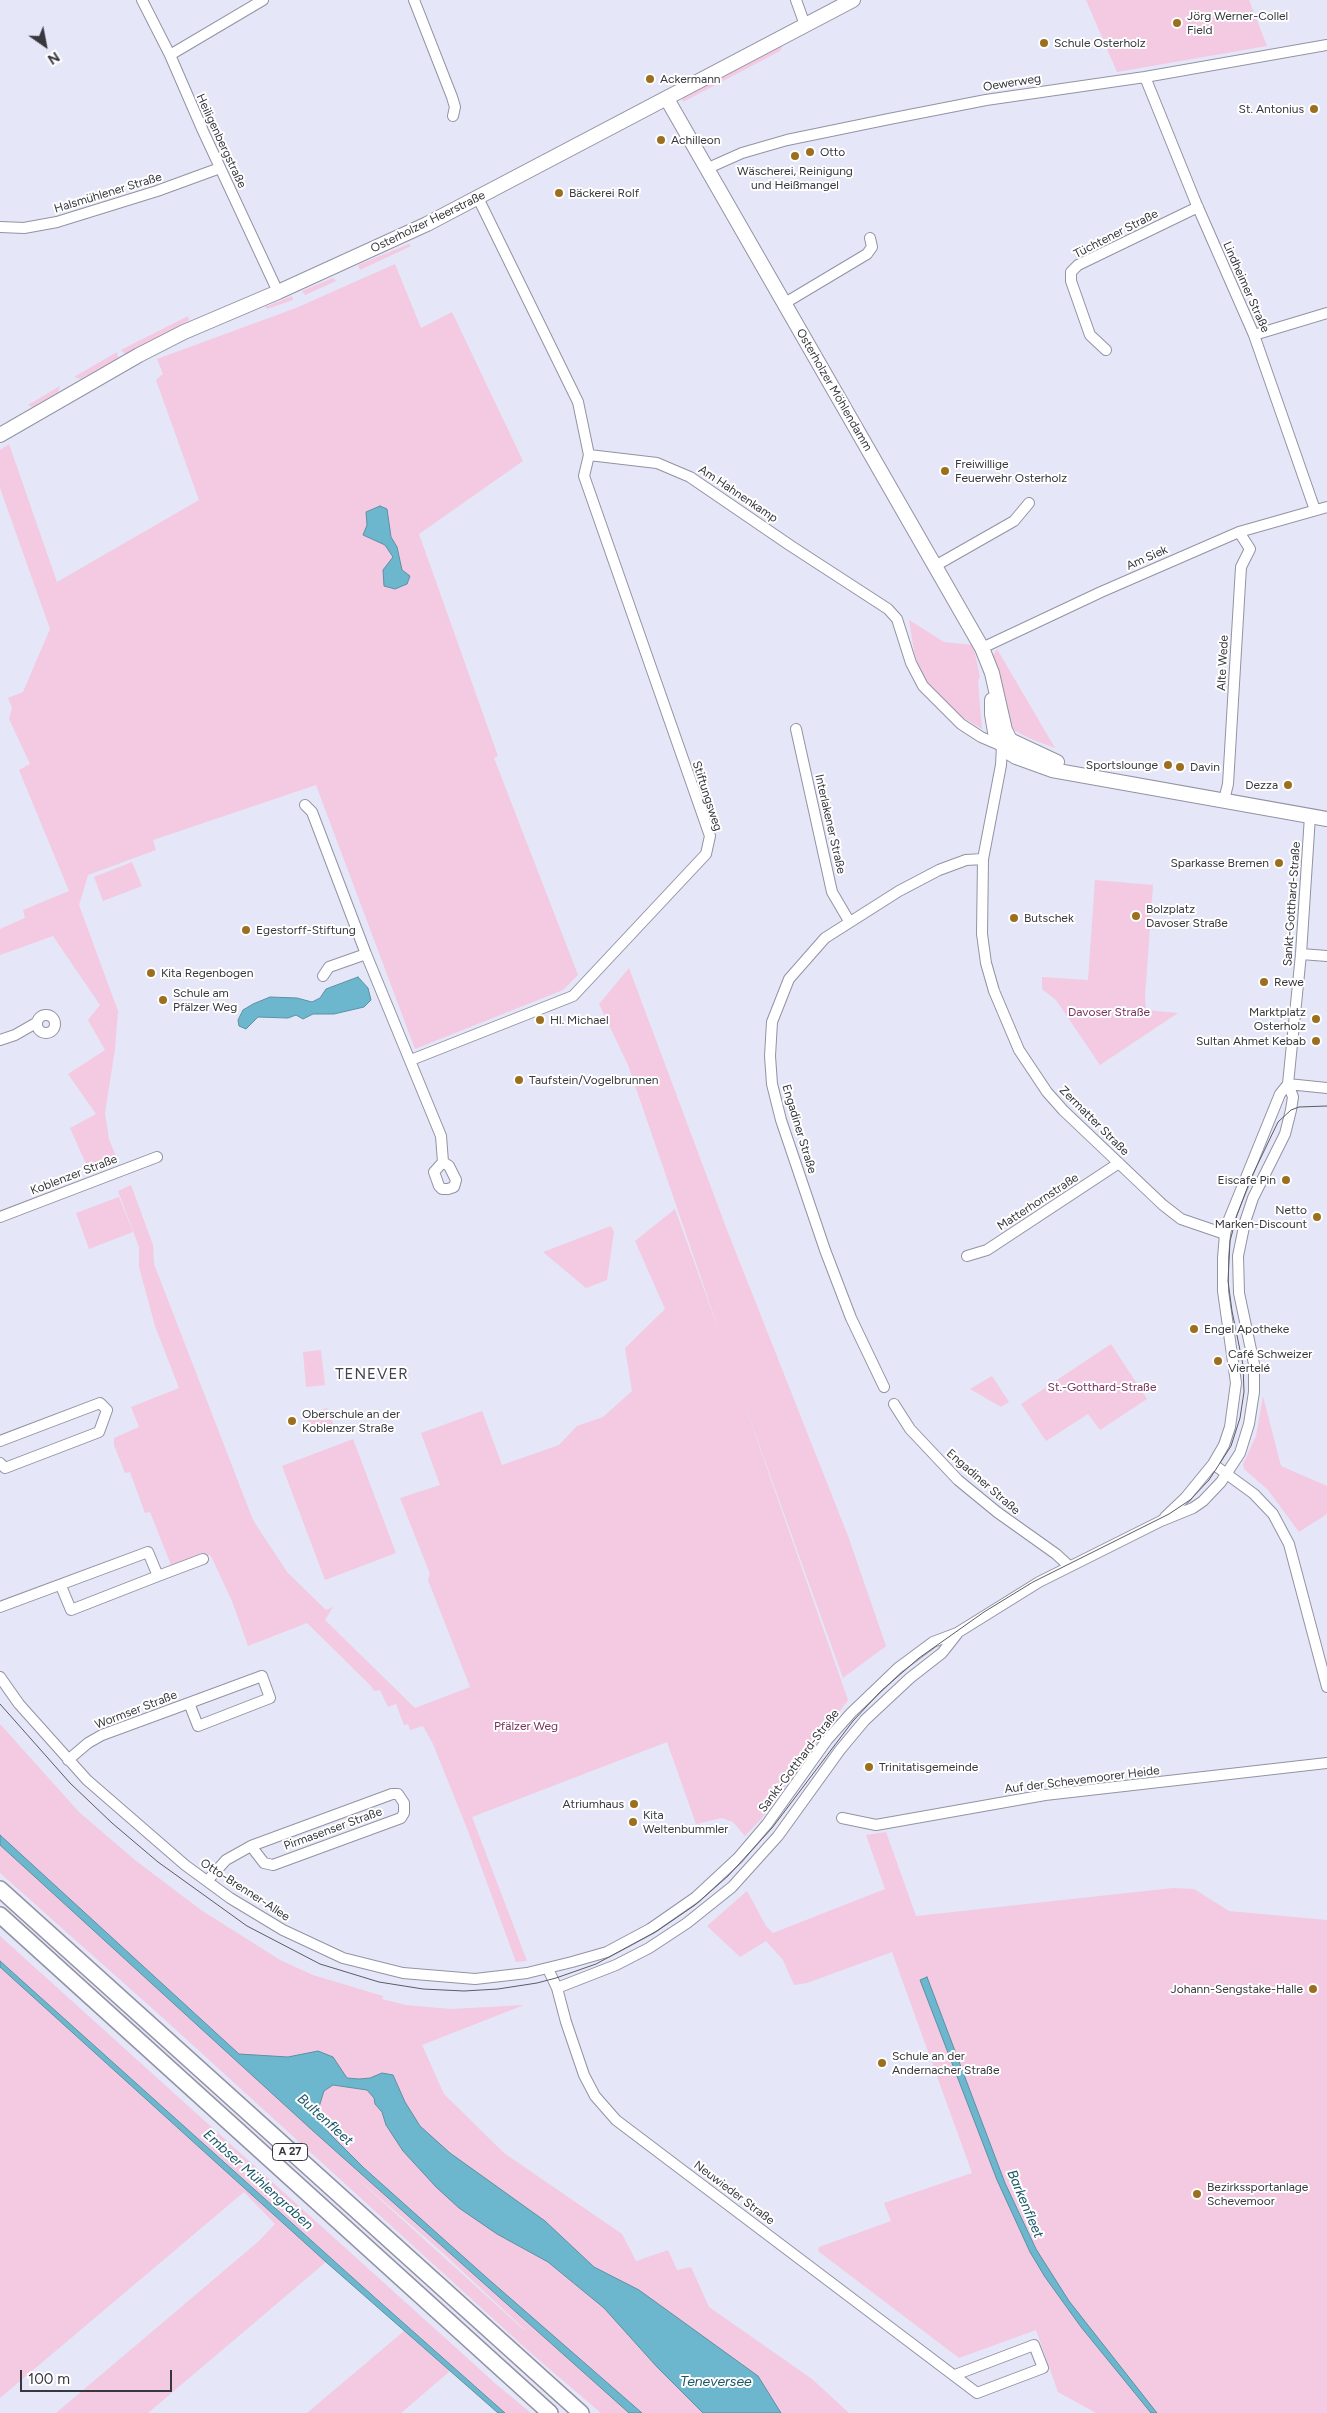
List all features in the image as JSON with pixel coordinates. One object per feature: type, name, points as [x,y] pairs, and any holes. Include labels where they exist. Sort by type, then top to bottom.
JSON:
[{"type":"highway","name":"A 27","points":[[0,1889],[581,2413]]},
{"type":"highway","name":"A 27","points":[[0,1916],[550,2413]]},
{"type":"main road","name":"Osterholzer Heerstraße","points":[[0,435],[139,355],[184,332],[385,244],[478,198],[853,0]]},
{"type":"main road","name":"Osterholzer Möhlendamm","points":[[667,99],[982,648],[994,685],[992,714],[996,738],[1006,743]]},
{"type":"main road","points":[[1006,743],[1016,757],[1052,770],[1327,819]]},
{"type":"street","name":"Heiligenbergstraße","points":[[142,0],[170,56],[278,292]]},
{"type":"street","points":[[170,56],[263,0]]},
{"type":"street","points":[[414,0],[452,97],[455,107],[453,116]]},
{"type":"street","points":[[796,0],[805,24]]},
{"type":"street","name":"Oewerweg","points":[[706,169],[742,153],[787,140],[889,118],[986,100],[1146,77],[1327,45]]},
{"type":"street","name":"Lindheimer Straße","points":[[1146,77],[1198,207],[1254,335],[1314,510]]},
{"type":"street","name":"Halsmühlener Straße","points":[[0,227],[24,228],[57,222],[157,192],[220,168]]},
{"type":"street","points":[[478,198],[578,402],[589,454]]},
{"type":"street","name":"Tüchtener Straße","points":[[1106,350],[1090,335],[1071,281],[1070,272],[1078,265],[1198,207]]},
{"type":"street","points":[[785,303],[867,254],[872,247],[870,238]]},
{"type":"street","points":[[1254,335],[1327,313]]},
{"type":"street","name":"Am Hahnenkamp","points":[[589,454],[657,463],[690,476],[782,540],[888,609],[897,619],[911,663],[923,686],[961,724],[982,737],[1006,743]]},
{"type":"street","name":"Stiftungsweg","points":[[411,1060],[573,996],[706,854],[710,836],[584,476],[589,454]]},
{"type":"street","points":[[935,566],[1014,521],[1029,503]]},
{"type":"street","name":"Am Siek","points":[[982,648],[1238,532],[1327,507]]},
{"type":"street","name":"Alte Wede","points":[[1224,800],[1228,784],[1241,567],[1250,549],[1238,532]]},
{"type":"street","name":"Interlakener Straße","points":[[796,729],[832,892],[850,921]]},
{"type":"street","name":"Zermatter Straße","points":[[1006,743],[983,859],[982,934],[986,964],[994,992],[1019,1050],[1063,1110],[1163,1205],[1181,1219],[1225,1234]]},
{"type":"street","points":[[305,805],[312,812],[366,954],[441,1136],[443,1162]]},
{"type":"street","name":"Sankt-Gotthard-Straße","points":[[738,1858],[767,1824],[827,1740],[851,1713],[898,1668],[933,1642],[957,1633],[1069,1566],[1161,1521],[1180,1514],[1203,1501],[1227,1473],[1240,1453],[1249,1424],[1254,1392],[1253,1357],[1239,1293],[1240,1248],[1244,1222],[1253,1198],[1282,1141],[1289,1121],[1293,1097],[1288,1084],[1301,954],[1310,816]]},
{"type":"street","name":"Engadiner Straße","points":[[884,1387],[851,1318],[825,1250],[781,1120],[772,1084],[770,1056],[772,1022],[789,979],[825,938],[899,891],[939,870],[966,860],[983,859]]},
{"type":"street","points":[[323,976],[329,967],[366,954]]},
{"type":"street","points":[[1301,954],[1327,956]]},
{"type":"street","points":[[0,1040],[15,1035],[36,1023]]},
{"type":"street","points":[[1288,1084],[1327,1088]]},
{"type":"street","name":"Sankt-Gotthard-Straße","points":[[1161,1521],[1186,1496],[1213,1464],[1224,1445],[1230,1427],[1236,1382],[1223,1291],[1225,1234],[1228,1222],[1280,1094],[1288,1084]]},
{"type":"street","points":[[1266,1131],[1276,1134],[1282,1141]]},
{"type":"street","name":"Koblenzer Straße","points":[[0,1217],[157,1158]]},
{"type":"street","name":"Matterhornstraße","points":[[967,1256],[987,1250],[1119,1163]]},
{"type":"street","points":[[0,1441],[100,1403],[107,1410],[99,1432],[5,1468],[0,1463]]},
{"type":"street","name":"Engadiner Straße","points":[[894,1404],[910,1429],[958,1480],[997,1512],[1056,1554],[1069,1566]]},
{"type":"street","points":[[1213,1464],[1254,1494],[1273,1514],[1289,1544],[1327,1687]]},
{"type":"street","points":[[0,1608],[148,1552],[158,1576]]},
{"type":"street","points":[[61,1586],[71,1610],[203,1559]]},
{"type":"street","name":"Sankt-Gotthard-Straße","points":[[557,1988],[616,1965],[649,1948],[687,1923],[732,1887],[778,1836],[840,1750],[865,1720],[910,1678],[942,1653],[957,1633]]},
{"type":"street","name":"Wormser Straße","points":[[68,1760],[88,1743],[102,1736],[190,1703],[262,1676],[270,1698],[198,1726],[190,1703]]},
{"type":"street","name":"Otto-Brenner-Allee","points":[[0,1677],[19,1704],[68,1760],[111,1803],[207,1881],[249,1910],[306,1942],[342,1958],[385,1970],[420,1976],[475,1978],[548,1969],[607,1952],[634,1938],[696,1897],[738,1858]]},
{"type":"street","name":"Auf der Schevemoorer Heide","points":[[842,1818],[876,1825],[1045,1795],[1327,1763]]},
{"type":"street","name":"Pirmasenser Straße","points":[[207,1881],[226,1860],[251,1846],[392,1794],[398,1794],[404,1803],[404,1813],[401,1818],[273,1865],[264,1863],[251,1846]]},
{"type":"street","points":[[548,1969],[557,1988]]},
{"type":"street","name":"Neuwieder Straße","points":[[557,1988],[578,2060],[595,2096],[605,2109],[658,2152],[977,2393],[1043,2368],[1034,2345],[955,2375]]},
{"type":"green space","name":"Jörg Werner-Collel Field","points":[[1086,0],[1249,0],[1267,46],[1117,72]]},
{"type":"green space","points":[[783,45],[780,51],[683,102],[682,98]]},
{"type":"green space","points":[[409,244],[411,246],[360,270],[358,265]]},
{"type":"green space","points":[[395,264],[421,328],[452,312],[523,461],[419,534],[498,756],[494,758],[578,975],[563,990],[415,1049],[316,785],[153,840],[156,850],[88,875],[79,905],[118,1011],[115,1049],[105,1113],[109,1139],[117,1159],[89,1171],[70,1128],[96,1114],[68,1074],[105,1050],[88,1020],[100,1005],[53,936],[0,955],[0,929],[25,918],[23,910],[69,891],[19,770],[30,764],[9,719],[12,708],[8,698],[23,692],[50,629],[0,488],[0,450],[9,444],[57,582],[199,500],[156,380],[163,374],[157,359],[296,308]]},
{"type":"green space","points":[[333,278],[336,281],[305,295],[302,291]]},
{"type":"green space","points":[[292,296],[293,300],[267,309],[265,307]]},
{"type":"green space","points":[[188,316],[189,320],[177,328],[125,354],[121,350]]},
{"type":"green space","points":[[117,352],[118,358],[80,379],[74,377]]},
{"type":"green space","points":[[60,386],[58,392],[32,407],[28,405]]},
{"type":"green space","points":[[909,620],[944,642],[973,645],[980,677],[978,681],[982,729],[959,715],[926,682],[920,671],[914,651]]},
{"type":"green space","points":[[997,649],[1055,748],[1031,739],[1008,727],[1003,696],[993,656]]},
{"type":"green space","points":[[132,862],[142,886],[103,901],[94,877]]},
{"type":"green space","name":"Davoser Straße","points":[[1095,880],[1153,885],[1145,997],[1146,1010],[1178,1013],[1100,1065],[1056,1000],[1042,989],[1042,977],[1088,980]]},
{"type":"green space","name":"Pfälzer Weg","points":[[629,968],[727,1230],[848,1536],[886,1646],[843,1678],[740,1391],[848,1700],[761,1819],[745,1836],[733,1822],[722,1818],[696,1824],[667,1742],[472,1817],[527,1961],[516,1962],[468,1831],[433,1744],[423,1726],[410,1730],[408,1724],[404,1725],[396,1704],[388,1707],[380,1690],[374,1691],[307,1623],[248,1646],[232,1601],[211,1556],[203,1553],[171,1565],[150,1512],[145,1513],[130,1472],[125,1473],[114,1445],[114,1438],[139,1427],[131,1407],[179,1388],[155,1326],[139,1267],[139,1247],[118,1191],[131,1185],[153,1245],[154,1264],[253,1520],[287,1572],[326,1610],[333,1607],[325,1620],[415,1708],[470,1687],[428,1580],[430,1574],[400,1498],[440,1485],[421,1433],[482,1411],[502,1465],[559,1445],[577,1426],[603,1417],[632,1391],[625,1348],[665,1309],[635,1241],[675,1209],[722,1339],[628,1065],[599,1004]]},
{"type":"green space","points":[[119,1197],[133,1232],[89,1249],[76,1213]]},
{"type":"green space","points":[[611,1226],[614,1232],[607,1280],[586,1288],[543,1252]]},
{"type":"green space","name":"St.-Gotthard-Straße","points":[[1111,1344],[1147,1399],[1100,1430],[1088,1414],[1046,1441],[1021,1404]]},
{"type":"green space","points":[[321,1350],[325,1385],[306,1387],[303,1352]]},
{"type":"green space","points":[[992,1376],[1009,1402],[1001,1407],[970,1389]]},
{"type":"green space","points":[[1263,1396],[1281,1466],[1327,1486],[1327,1514],[1299,1532],[1268,1490],[1244,1469],[1243,1464],[1256,1436]]},
{"type":"green space","points":[[327,1408],[333,1424],[311,1432],[306,1416]]},
{"type":"green space","points":[[353,1439],[396,1553],[325,1580],[282,1466]]},
{"type":"green space","points":[[0,1724],[79,1812],[135,1860],[201,1910],[280,1960],[313,1975],[383,1996],[382,1999],[406,2005],[451,2009],[524,2005],[422,2045],[444,2094],[504,2153],[622,2234],[636,2261],[668,2250],[677,2270],[691,2267],[709,2307],[812,2379],[849,2413],[601,2413],[533,2355],[163,2018],[0,1873]],"holes":[[[351,2173],[443,2253],[525,2330]]]},
{"type":"green space","points":[[886,1832],[916,1916],[1173,1888],[1194,1889],[1229,1911],[1327,1920],[1327,2413],[1096,2413],[1058,2392],[1036,2330],[959,2358],[818,2251],[819,2247],[891,2221],[884,2203],[972,2173],[892,1952],[807,1983],[794,1985],[783,1960],[766,1941],[740,1957],[707,1926],[747,1891],[766,1926],[773,1933],[885,1889],[866,1835]]},
{"type":"green space","points":[[0,1936],[496,2384],[531,2413],[505,2413],[173,2117],[0,1961]]},
{"type":"green space","points":[[0,1967],[326,2262],[148,2413],[56,2413],[259,2241],[275,2224],[244,2192],[0,2398]]},
{"type":"green space","points":[[404,2331],[450,2371],[401,2413],[307,2413]]},
{"type":"water","points":[[380,506],[387,509],[391,537],[397,547],[402,570],[410,576],[407,584],[395,589],[384,586],[383,570],[393,557],[385,545],[363,535],[367,525],[366,512]]},
{"type":"water","points":[[358,977],[368,988],[371,1000],[364,1007],[334,1014],[313,1014],[303,1019],[296,1015],[288,1018],[258,1017],[246,1029],[239,1026],[238,1020],[243,1010],[270,997],[297,998],[312,1002],[320,998],[326,989]]},
{"type":"water","name":"Teneversee","points":[[0,1835],[239,2054],[288,2057],[318,2051],[333,2057],[347,2078],[370,2078],[382,2073],[393,2075],[405,2102],[420,2126],[450,2153],[545,2221],[594,2267],[639,2290],[758,2376],[781,2413],[703,2413],[657,2367],[604,2308],[548,2262],[497,2234],[459,2208],[436,2187],[403,2151],[386,2125],[382,2112],[375,2104],[374,2098],[367,2090],[333,2085],[324,2091],[318,2110],[318,2120],[331,2135],[364,2168],[642,2413],[629,2413],[312,2130],[0,1845]]},
{"type":"water","points":[[0,1961],[505,2413],[498,2413],[326,2262],[0,1967]]},
{"type":"water","points":[[927,1977],[1005,2183],[1036,2249],[1069,2301],[1157,2413],[1151,2413],[1081,2327],[1045,2277],[1030,2252],[997,2180],[920,1980]]},
{"type":"tram line","points":[[0,1704],[70,1783],[112,1823],[158,1862],[247,1926],[320,1964],[379,1982],[423,1989],[464,1991],[498,1989],[537,1983],[596,1964],[657,1931],[695,1905],[728,1876],[772,1828],[853,1721],[881,1691],[919,1658],[984,1612],[1033,1582],[1169,1514],[1190,1500],[1209,1480],[1231,1446],[1240,1418],[1244,1392],[1243,1365],[1228,1281],[1230,1241],[1237,1215],[1251,1178],[1278,1122],[1291,1110],[1299,1107],[1327,1106]]},
{"type":"place","name":"Jörg Werner-Collel Field","points":[[1177,23]]},
{"type":"place","name":"Schule Osterholz","points":[[1044,43]]},
{"type":"place","name":"Ackermann","points":[[650,79]]},
{"type":"place","name":"St. Antonius","points":[[1314,109]]},
{"type":"place","name":"Achilleon","points":[[661,140]]},
{"type":"place","name":"Otto","points":[[810,152]]},
{"type":"place","name":"Wäscherei, Reinigung und Heißmangel","points":[[795,156]]},
{"type":"place","name":"Bäckerei Rolf","points":[[559,193]]},
{"type":"place","name":"Freiwillige Feuerwehr Osterholz","points":[[945,471]]},
{"type":"place","name":"Sportslounge","points":[[1168,765]]},
{"type":"place","name":"Davin","points":[[1180,767]]},
{"type":"place","name":"Dezza","points":[[1288,785]]},
{"type":"place","name":"Sparkasse Bremen","points":[[1279,863]]},
{"type":"place","name":"Bolzplatz Davoser Straße","points":[[1136,916]]},
{"type":"place","name":"Butschek","points":[[1014,918]]},
{"type":"place","name":"Egestorff-Stiftung","points":[[246,930]]},
{"type":"place","name":"Kita Regenbogen","points":[[151,973]]},
{"type":"place","name":"Rewe","points":[[1264,982]]},
{"type":"place","name":"Schule am Pfälzer Weg","points":[[163,1000]]},
{"type":"place","name":"Marktplatz Osterholz","points":[[1316,1019]]},
{"type":"place","name":"Hl. Michael","points":[[540,1020]]},
{"type":"place","name":"Sultan Ahmet Kebab","points":[[1316,1041]]},
{"type":"place","name":"Taufstein/Vogelbrunnen","points":[[519,1080]]},
{"type":"place","name":"Eiscafe Pin","points":[[1286,1180]]},
{"type":"place","name":"Netto Marken-Discount","points":[[1317,1217]]},
{"type":"place","name":"Engel Apotheke","points":[[1194,1329]]},
{"type":"place","name":"Café Schweizer Viertelé","points":[[1218,1361]]},
{"type":"place","name":"Oberschule an der Koblenzer Straße","points":[[292,1421]]},
{"type":"place","name":"Trinitatisgemeinde","points":[[869,1767]]},
{"type":"place","name":"Atriumhaus","points":[[634,1804]]},
{"type":"place","name":"Kita Weltenbummler","points":[[633,1822]]},
{"type":"place","name":"Johann-Sengstake-Halle","points":[[1313,1989]]},
{"type":"place","name":"Schule an der Andernacher Straße","points":[[882,2063]]},
{"type":"place","name":"Bezirkssportanlage Schevemoor","points":[[1197,2194]]},
{"type":"district","name":"TENEVER","points":[[372,1375]]},
{"type":"water label","name":"Bultenfleet","points":[[325,2120]]},
{"type":"water label","name":"Embser Mühlengraben","points":[[258,2180]]},
{"type":"water label","name":"Barkenfleet","points":[[1025,2204]]}]
